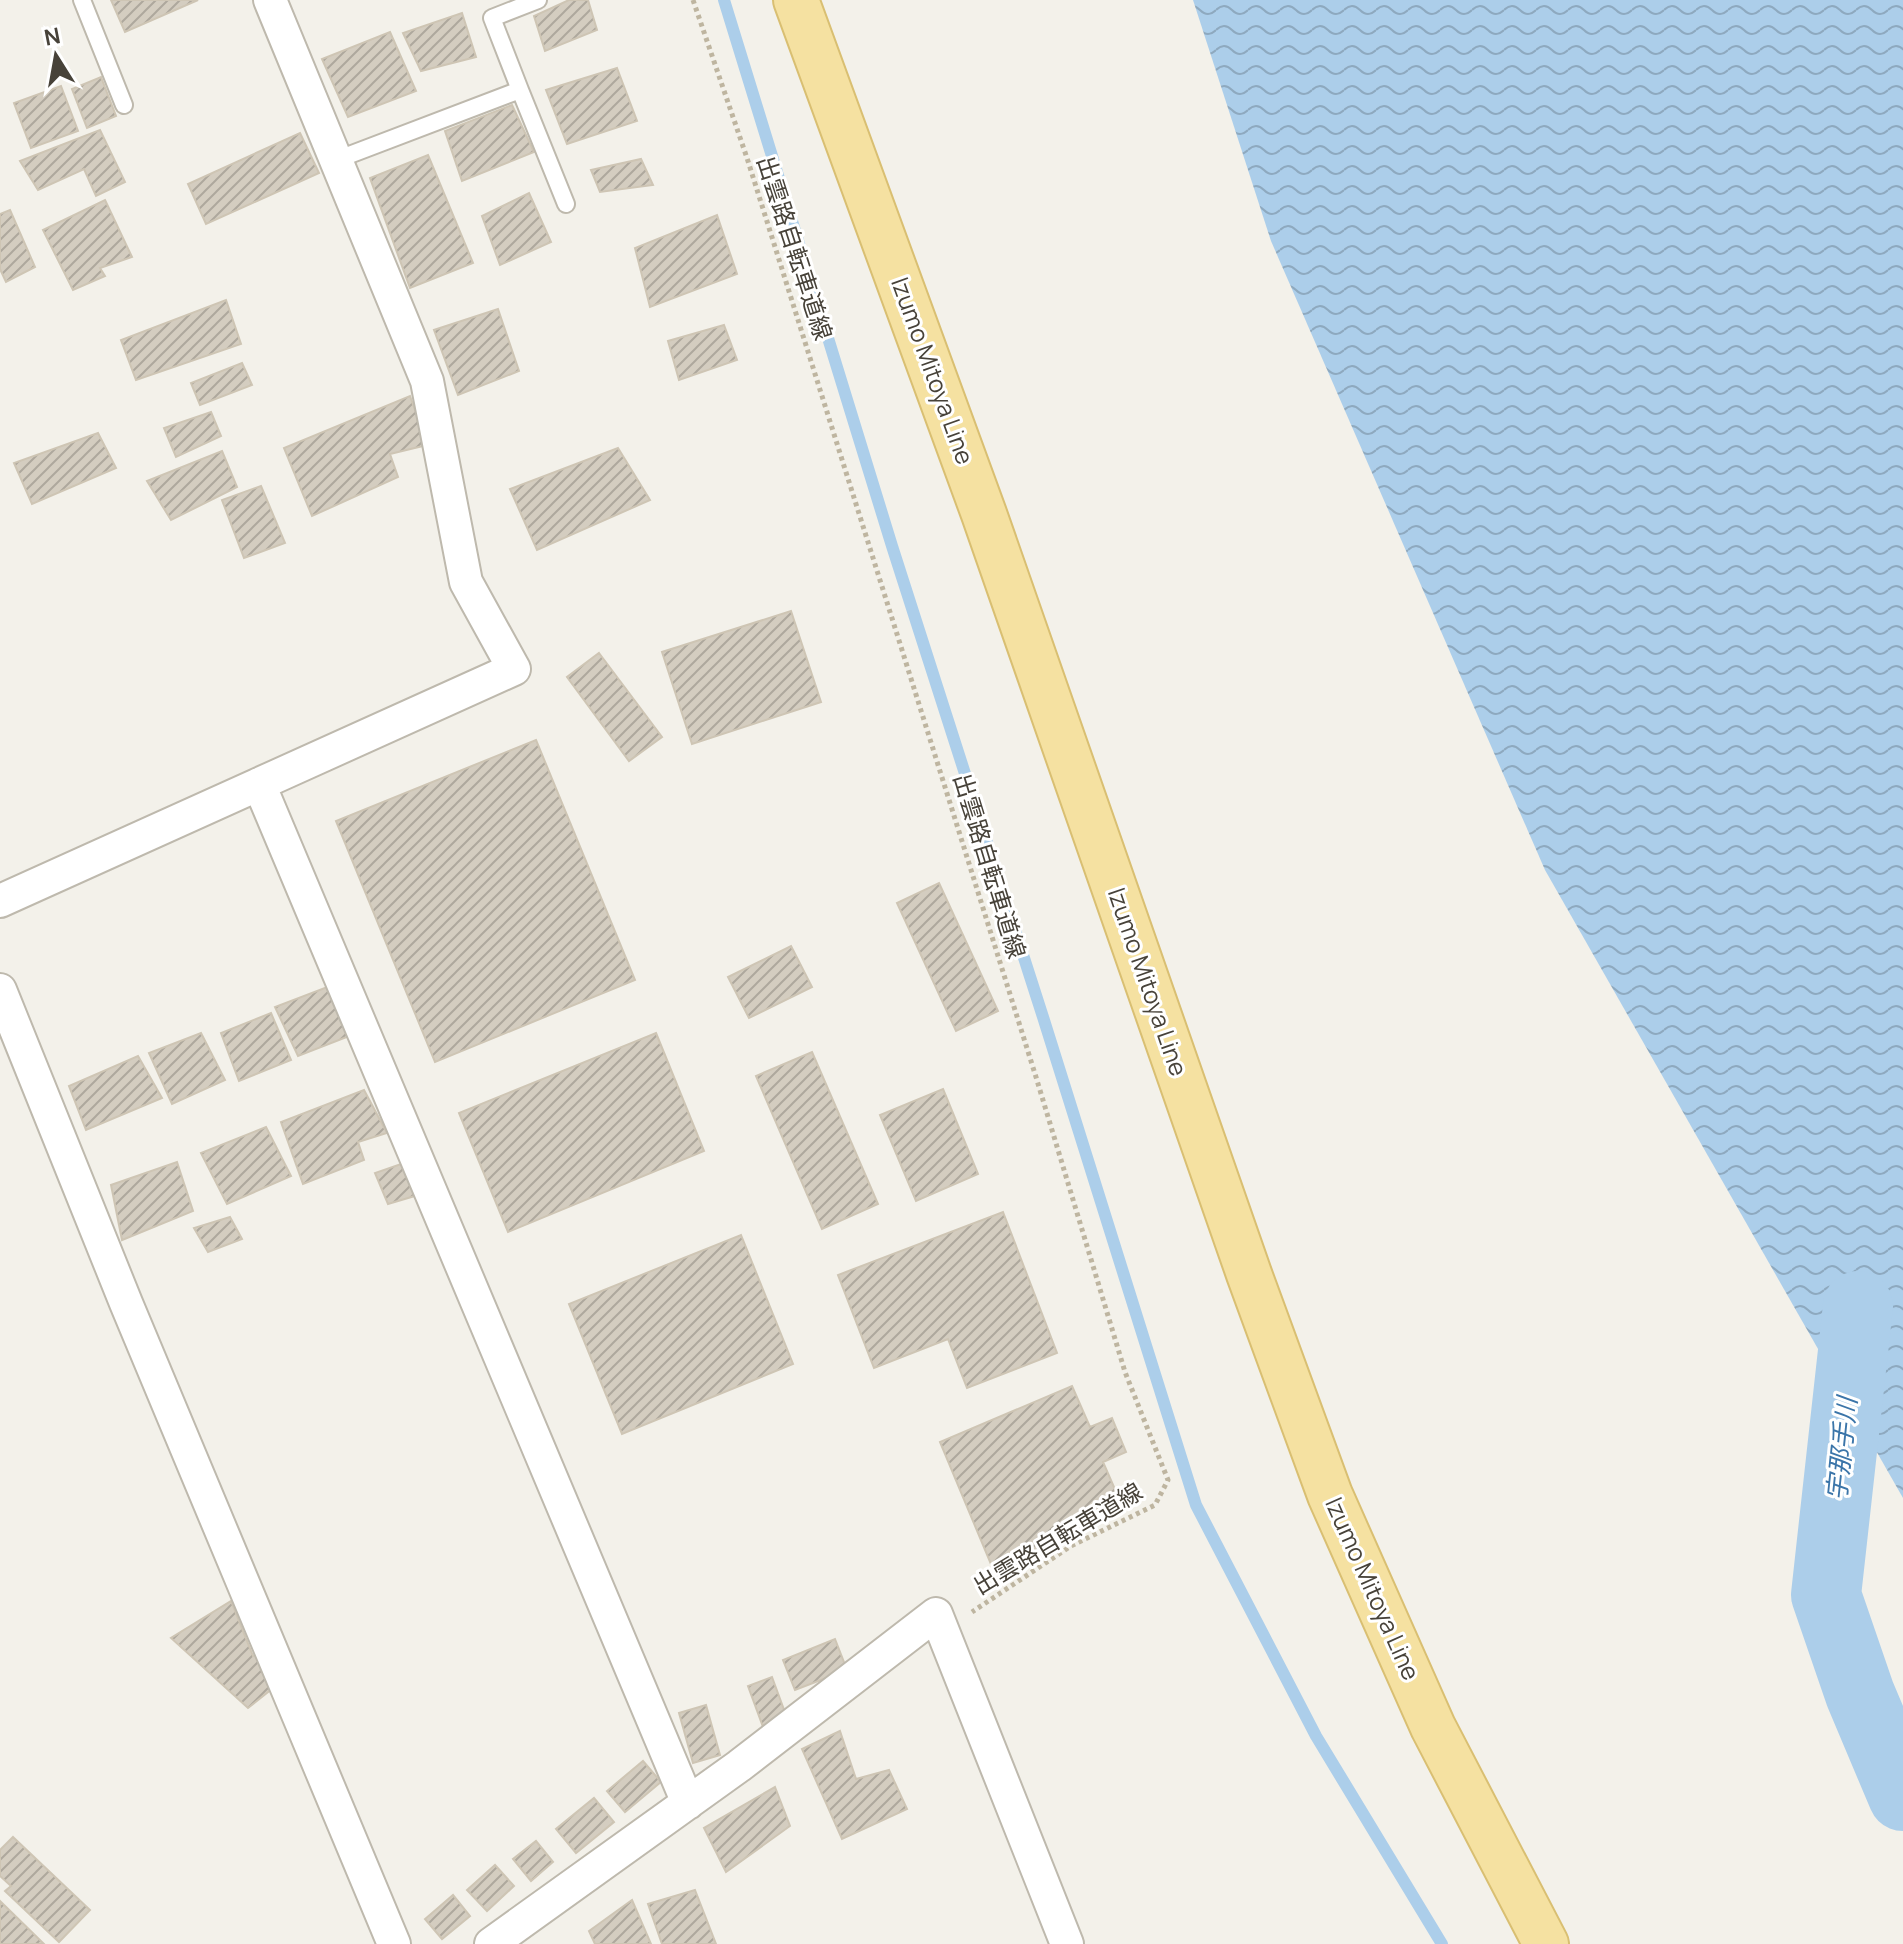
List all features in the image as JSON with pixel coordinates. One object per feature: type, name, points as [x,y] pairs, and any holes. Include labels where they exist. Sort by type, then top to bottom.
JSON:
[{"type":"main road","name":"Izumo Mitoya Line","points":[[796,0],[984,514],[1249,1274],[1330,1495],[1433,1727],[1546,1944]]},
{"type":"street","points":[[0,901],[514,669],[466,582],[427,381],[270,0]]},
{"type":"street","points":[[259,784],[688,1803]]},
{"type":"street","points":[[0,990],[138,1332],[394,1944]]},
{"type":"street","points":[[491,1944],[739,1766],[936,1614],[1067,1944]]},
{"type":"lane","points":[[82,0],[124,105]]},
{"type":"lane","points":[[538,0],[492,18],[566,204]]},
{"type":"lane","points":[[336,160],[520,90]]},
{"type":"path","name":"出雲路自転車道線","points":[[693,0],[747,158],[907,665],[1125,1372],[1168,1480],[1155,1505],[1071,1546],[943,1632]]},
{"type":"water","points":[[1193,0],[1903,0],[1903,1498],[1545,870],[1271,241]]},
{"type":"building","points":[[111,0],[198,0],[125,32]]},
{"type":"building","points":[[569,0],[588,0],[597,30],[545,51],[534,16]]},
{"type":"building","points":[[462,13],[476,57],[421,71],[403,33]]},
{"type":"building","points":[[390,32],[416,91],[348,117],[322,59]]},
{"type":"building","points":[[617,68],[637,121],[567,144],[546,90]]},
{"type":"building","points":[[101,77],[116,116],[87,128],[72,89]]},
{"type":"building","points":[[61,86],[78,131],[31,148],[14,103]]},
{"type":"building","points":[[512,105],[534,152],[462,181],[445,131]]},
{"type":"building","points":[[100,130],[125,182],[96,196],[84,169],[38,190],[20,161]]},
{"type":"building","points":[[300,133],[319,173],[206,224],[188,184]]},
{"type":"building","points":[[428,155],[473,263],[410,288],[370,178]]},
{"type":"building","points":[[641,159],[653,185],[600,192],[591,170]]},
{"type":"building","points":[[529,193],[551,242],[500,265],[482,216]]},
{"type":"building","points":[[105,200],[132,257],[100,268],[105,276],[73,290],[43,230]]},
{"type":"building","points":[[10,210],[35,267],[6,282],[0,269],[0,214]]},
{"type":"building","points":[[717,215],[737,274],[650,307],[635,248]]},
{"type":"building","points":[[226,300],[241,344],[136,380],[121,340]]},
{"type":"building","points":[[498,309],[519,371],[458,395],[434,330]]},
{"type":"building","points":[[724,325],[737,360],[679,380],[668,341]]},
{"type":"building","points":[[242,363],[252,385],[200,405],[191,383]]},
{"type":"building","points":[[410,396],[427,445],[390,454],[398,477],[312,516],[284,448]]},
{"type":"building","points":[[211,412],[221,436],[176,457],[164,428]]},
{"type":"building","points":[[98,433],[116,468],[32,504],[14,463]]},
{"type":"building","points":[[618,448],[650,500],[537,550],[510,489]]},
{"type":"building","points":[[222,451],[237,487],[171,520],[147,481]]},
{"type":"building","points":[[261,486],[285,543],[244,558],[222,500]]},
{"type":"building","points":[[791,611],[821,702],[692,744],[662,652]]},
{"type":"building","points":[[599,653],[662,737],[629,761],[567,677]]},
{"type":"building","points":[[536,740],[635,980],[435,1062],[336,821]]},
{"type":"building","points":[[939,883],[998,1011],[956,1031],[897,903]]},
{"type":"building","points":[[791,946],[812,987],[749,1018],[728,977]]},
{"type":"building","points":[[330,986],[352,1035],[298,1056],[275,1007]]},
{"type":"building","points":[[271,1013],[291,1060],[239,1081],[221,1033]]},
{"type":"building","points":[[201,1033],[225,1080],[172,1104],[149,1053]]},
{"type":"building","points":[[656,1033],[704,1151],[508,1232],[459,1113]]},
{"type":"building","points":[[812,1052],[878,1204],[822,1229],[756,1076]]},
{"type":"building","points":[[138,1056],[162,1098],[86,1130],[69,1086]]},
{"type":"building","points":[[943,1089],[978,1174],[916,1201],[880,1115]]},
{"type":"building","points":[[364,1090],[387,1133],[358,1142],[364,1160],[303,1184],[281,1122]]},
{"type":"building","points":[[266,1127],[291,1176],[227,1204],[201,1153]]},
{"type":"building","points":[[177,1162],[193,1211],[122,1240],[111,1185]]},
{"type":"building","points":[[404,1163],[418,1195],[388,1204],[375,1173]]},
{"type":"building","points":[[1003,1212],[1057,1353],[967,1388],[948,1339],[874,1368],[838,1275]]},
{"type":"building","points":[[230,1217],[242,1239],[208,1252],[194,1228]]},
{"type":"building","points":[[741,1235],[793,1364],[622,1434],[569,1304]]},
{"type":"building","points":[[1072,1386],[1090,1427],[1112,1418],[1126,1452],[1103,1462],[1117,1494],[998,1581],[940,1442]]},
{"type":"building","points":[[231,1601],[253,1656],[262,1651],[277,1685],[248,1708],[171,1638]]},
{"type":"building","points":[[835,1639],[847,1670],[795,1690],[783,1660]]},
{"type":"building","points":[[772,1677],[787,1718],[763,1727],[748,1686]]},
{"type":"building","points":[[706,1705],[720,1755],[693,1763],[679,1713]]},
{"type":"building","points":[[840,1731],[856,1779],[889,1770],[907,1809],[842,1839],[802,1749]]},
{"type":"building","points":[[643,1761],[661,1782],[625,1812],[607,1791]]},
{"type":"building","points":[[775,1787],[790,1826],[726,1872],[704,1828]]},
{"type":"building","points":[[594,1798],[614,1822],[576,1853],[556,1829]]},
{"type":"building","points":[[13,1837],[90,1910],[59,1942],[5,1891],[11,1886],[0,1876],[0,1850]]},
{"type":"building","points":[[536,1841],[553,1862],[531,1881],[513,1859]]},
{"type":"building","points":[[495,1865],[514,1886],[487,1911],[467,1890]]},
{"type":"building","points":[[695,1890],[716,1944],[662,1944],[648,1904]]},
{"type":"building","points":[[453,1895],[470,1916],[442,1939],[425,1919]]},
{"type":"building","points":[[632,1900],[651,1944],[595,1944],[589,1931]]},
{"type":"building","points":[[0,1901],[44,1944],[0,1944]]},
{"type":"waterway","points":[[724,0],[892,546],[1196,1505],[1316,1736],[1442,1944]]},
{"type":"waterway","name":"宇那手川","points":[[1858,1306],[1826,1595],[1860,1694],[1903,1796]]}]
